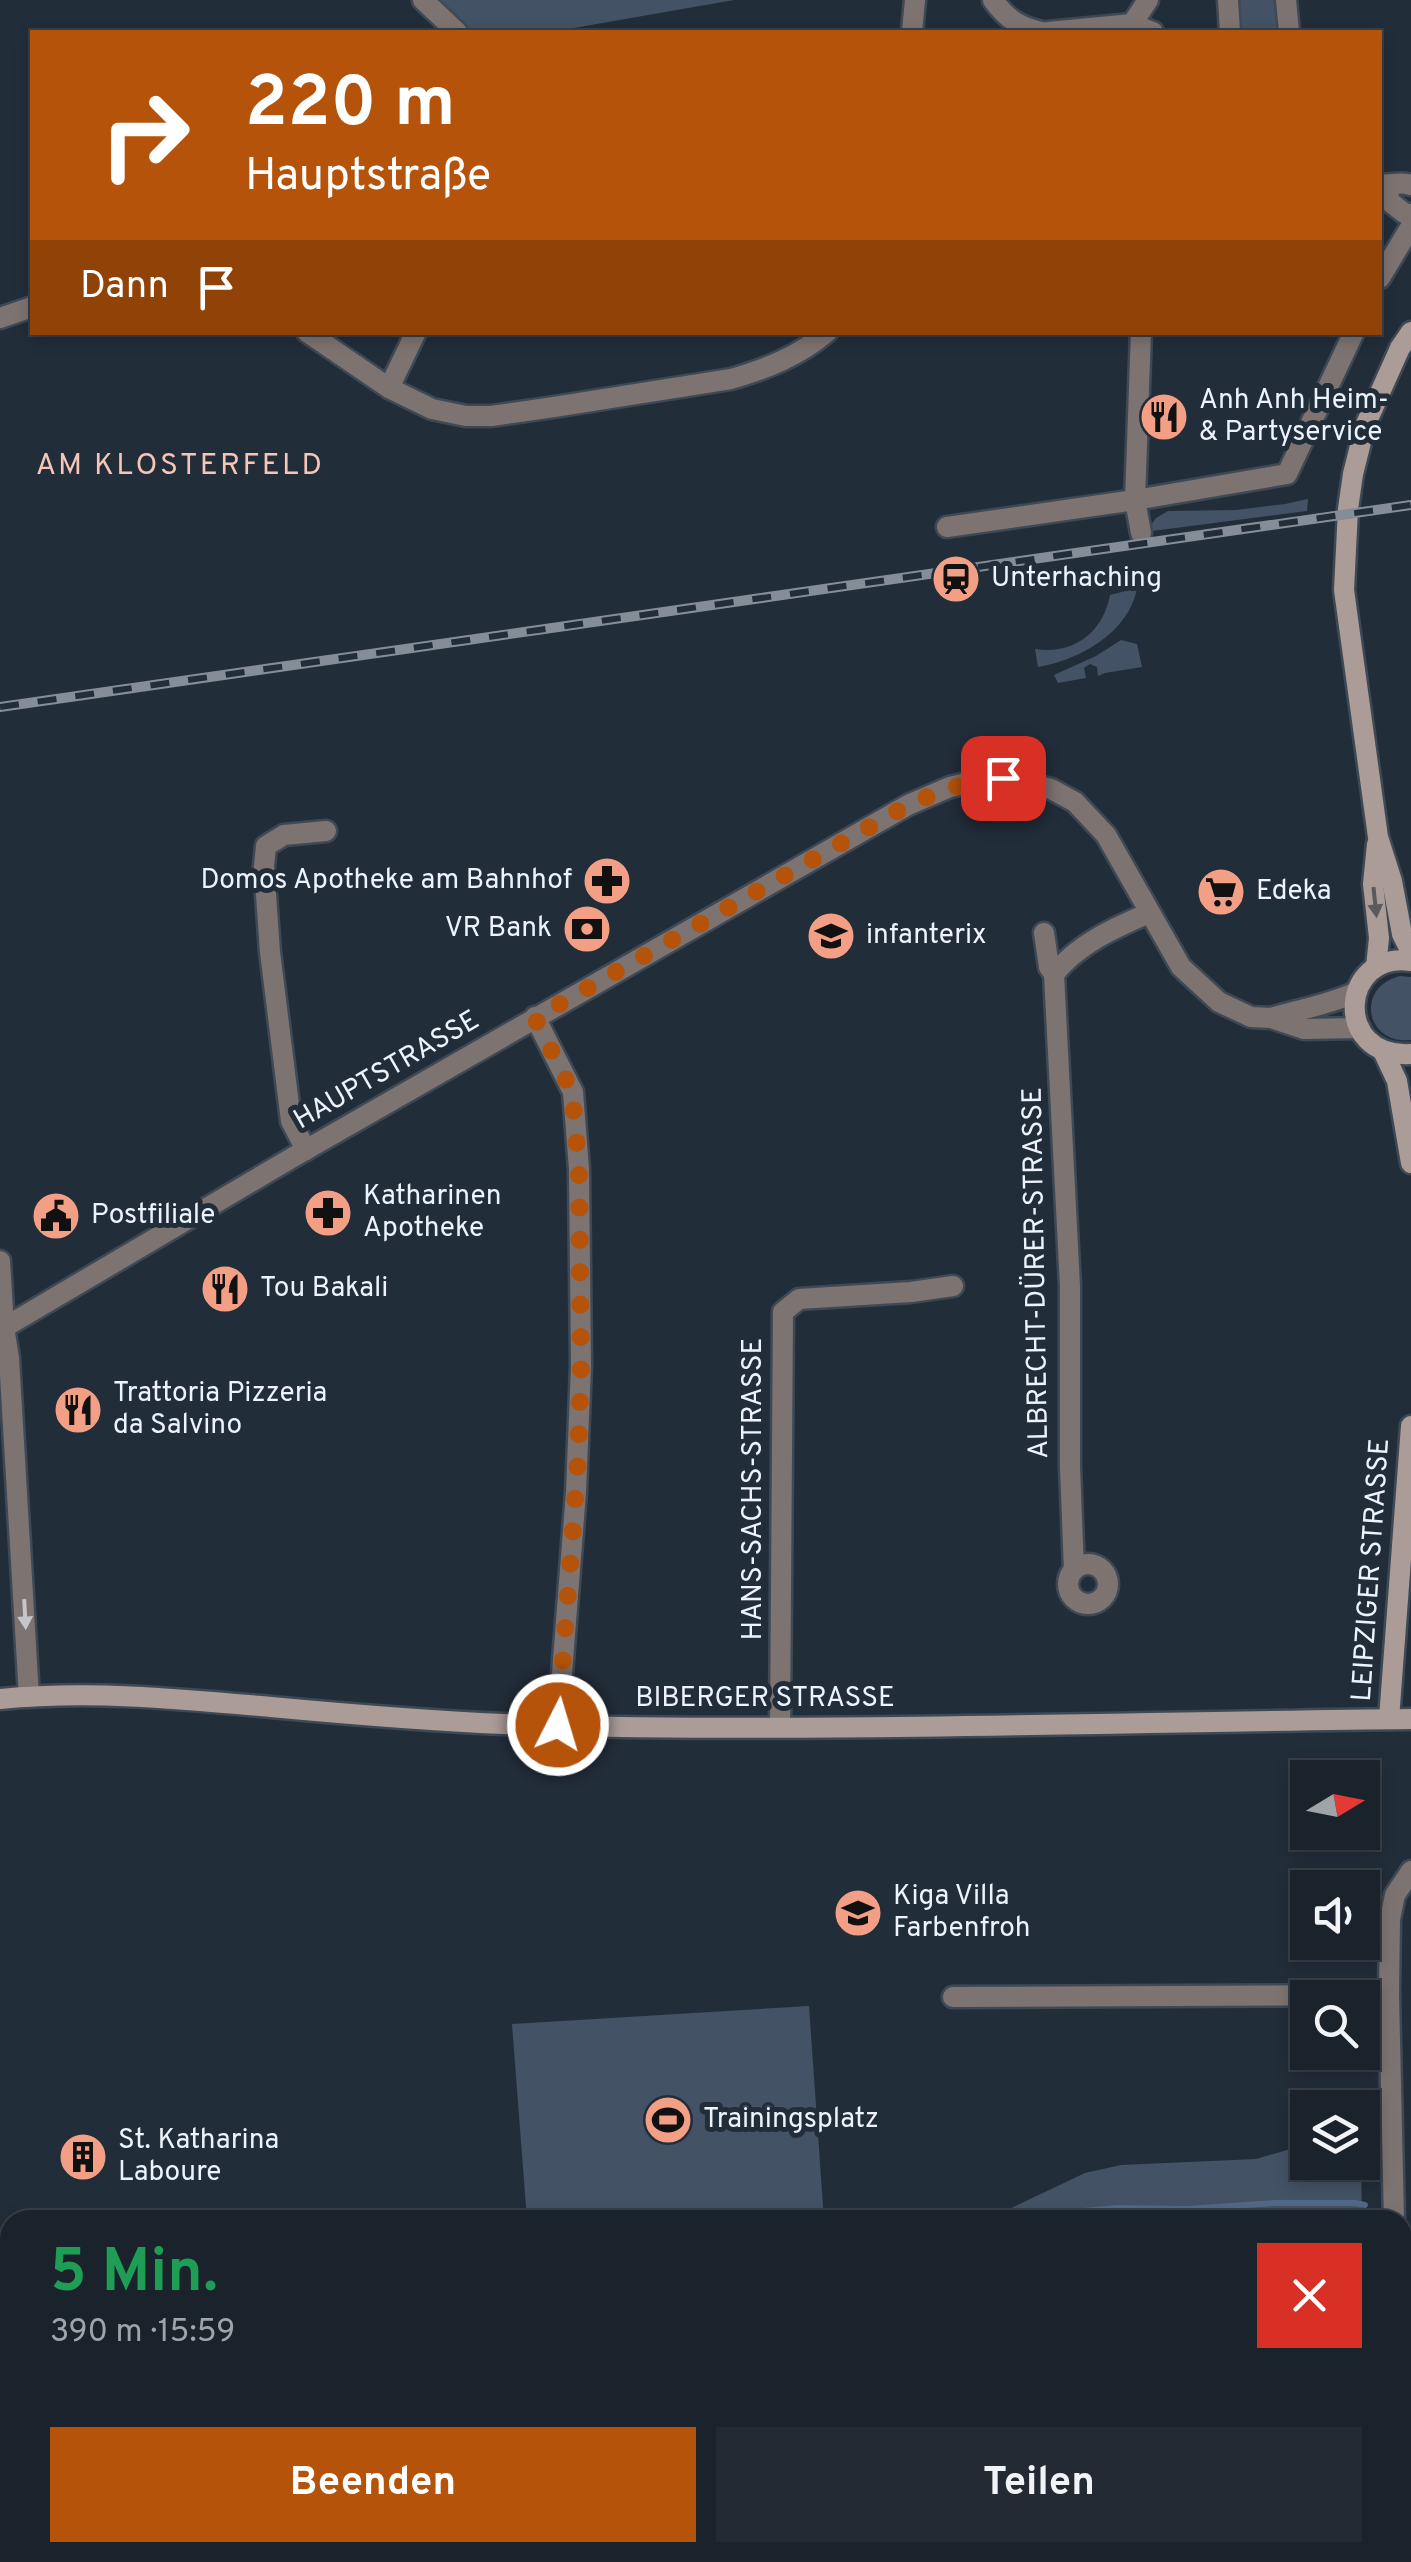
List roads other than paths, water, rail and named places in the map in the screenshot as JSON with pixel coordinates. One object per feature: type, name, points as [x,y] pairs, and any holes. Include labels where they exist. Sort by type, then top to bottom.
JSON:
[{"type":"main road","points":[[1411,332],[1365,426],[1348,509],[1344,590],[1378,837],[1392,880],[1402,934],[1411,952]]},
{"type":"main road","points":[[1376,967],[1378,938],[1373,884],[1378,837]]},
{"type":"main road","points":[[1411,961],[1388,961],[1376,967],[1356,992],[1354,1006],[1355,1020],[1371,1044],[1383,1051],[1411,1054]]},
{"type":"main road","points":[[1383,1051],[1397,1082],[1411,1163]]},
{"type":"main road","name":"LEIPZIGER STRASSE","points":[[1388,1720],[1411,1426]]},
{"type":"main road","name":"BIBERGER STRASSE","points":[[0,1700],[30,1696],[187,1700],[362,1716],[558,1725],[780,1727],[1411,1719]]},
{"type":"street","points":[[423,0],[454,30]]},
{"type":"street","points":[[912,30],[915,0]]},
{"type":"street","points":[[992,0],[1020,27],[1035,30]]},
{"type":"street","points":[[1088,30],[1132,28],[1148,0]]},
{"type":"street","points":[[1228,0],[1230,30]]},
{"type":"street","points":[[1289,30],[1293,1]]},
{"type":"street","points":[[1411,185],[1384,184],[1389,201],[1411,214]]},
{"type":"street","points":[[1382,275],[1411,226]]},
{"type":"street","points":[[1,316],[30,308]]},
{"type":"street","points":[[311,335],[389,388],[432,409],[466,416],[491,416],[731,379],[792,357],[823,335]]},
{"type":"street","points":[[389,388],[415,335]]},
{"type":"street","points":[[1136,530],[1141,335]]},
{"type":"street","points":[[946,527],[984,516],[1135,500],[1287,474],[1353,335]]},
{"type":"street","points":[[1135,500],[1184,506]]},
{"type":"street","name":"HAUPTSTRASSE","points":[[2,1329],[908,805],[978,780],[1003,778],[1030,783],[1075,802],[1106,835],[1180,967],[1220,1002],[1251,1017],[1272,1018],[1304,1029],[1360,1028]]},
{"type":"street","points":[[306,1150],[291,1121],[270,952],[264,866],[266,846],[284,836],[326,831]]},
{"type":"street","points":[[1054,974],[1075,952],[1103,934],[1149,913]]},
{"type":"street","name":"ALBRECHT-DÜRER-STRASSE","points":[[1074,1570],[1070,1286],[1054,974],[1048,967],[1044,933],[1075,952]]},
{"type":"street","points":[[1272,1018],[1334,1002],[1356,992]]},
{"type":"street","points":[[535,1018],[572,1092],[577,1135],[581,1366],[574,1528],[558,1725]]},
{"type":"street","points":[[0,1260],[30,1696]]},
{"type":"street","name":"HANS-SACHS-STRASSE","points":[[780,1727],[783,1312],[798,1298],[953,1286]]},
{"type":"street","points":[[1394,2210],[1390,1919],[1394,1895],[1411,1871]]},
{"type":"street","points":[[953,1997],[1389,1996]]},
{"type":"waterway","points":[[1095,2210],[1274,2203],[1365,2205]]},
{"type":"railway","points":[[0,707],[1411,505]]},
{"type":"place","name":"Anh Anh Heim- & Partyservice","points":[[1164,417]]},
{"type":"place","name":"Unterhaching","points":[[956,579]]},
{"type":"place","name":"Domos Apotheke am Bahnhof","points":[[607,881]]},
{"type":"place","name":"Edeka","points":[[1221,892]]},
{"type":"place","name":"VR Bank","points":[[587,929]]},
{"type":"place","name":"infanterix","points":[[831,936]]},
{"type":"place","name":"Katharinen Apotheke","points":[[328,1213]]},
{"type":"place","name":"Postfiliale","points":[[56,1216]]},
{"type":"place","name":"Tou Bakali","points":[[225,1289]]},
{"type":"place","name":"Trattoria Pizzeria da Salvino","points":[[78,1410]]},
{"type":"place","name":"Kiga Villa Farbenfroh","points":[[858,1913]]},
{"type":"place","name":"Trainingsplatz","points":[[668,2120]]},
{"type":"place","name":"St. Katharina Laboure","points":[[83,2157]]},
{"type":"district","name":"AM KLOSTERFELD","points":[[180,466]]}]
